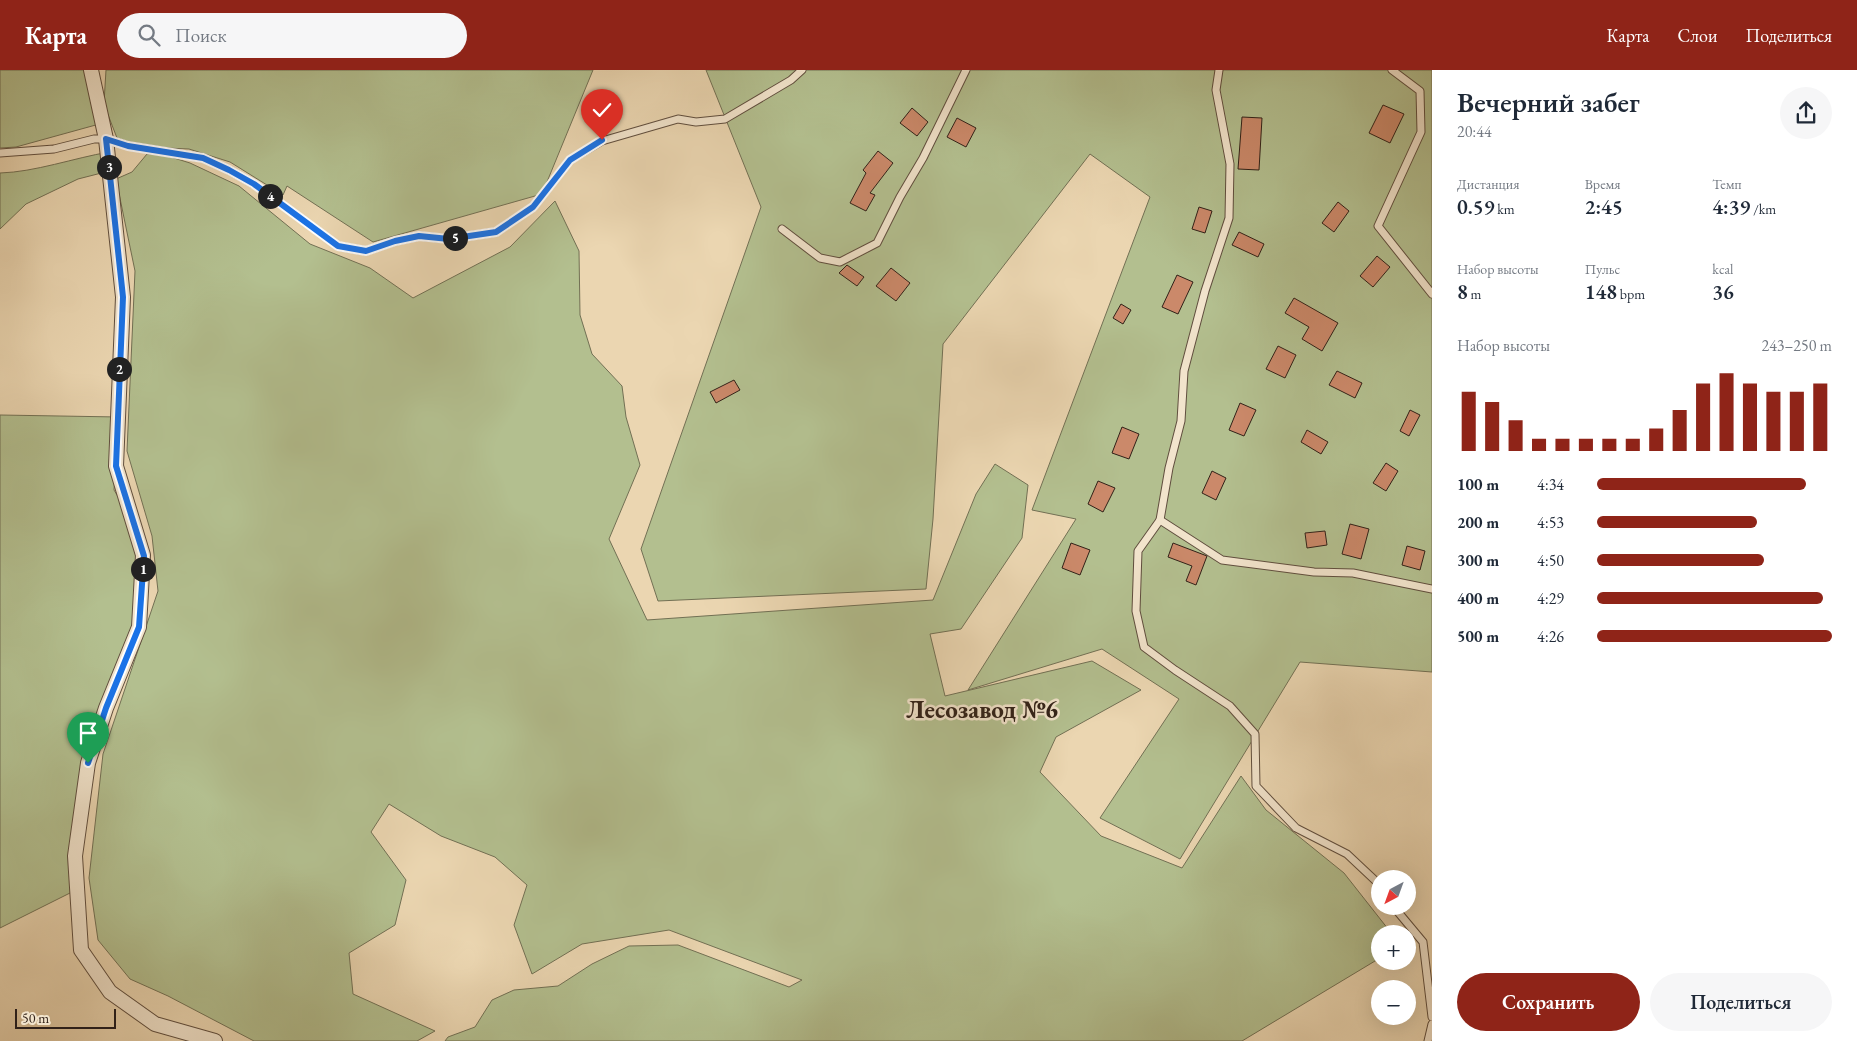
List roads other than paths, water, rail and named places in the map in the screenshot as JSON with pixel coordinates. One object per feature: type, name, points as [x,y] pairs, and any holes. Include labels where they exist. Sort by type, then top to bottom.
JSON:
[{"type":"street","points":[[91,70],[106,139],[123,297],[116,466],[144,556],[139,627],[106,708],[88,763],[75,856],[81,950],[110,992],[155,1024],[215,1041]]},
{"type":"lane","points":[[0,153],[54,149],[94,139],[106,139],[128,146],[203,158],[254,184],[338,246],[366,251],[395,241],[419,236],[449,239],[496,232],[533,207],[570,160],[602,140],[678,119],[696,122],[725,119],[791,80],[802,70]]},
{"type":"lane","points":[[782,229],[820,258],[840,262],[878,242],[900,197],[923,158],[966,70]]},
{"type":"lane","points":[[1220,70],[1216,90],[1230,164],[1229,218],[1205,291],[1184,371],[1181,421],[1169,468],[1160,520],[1138,551],[1136,611],[1144,647],[1230,706],[1255,734],[1256,786],[1296,828],[1347,854],[1371,877]]},
{"type":"lane","points":[[1392,70],[1420,91],[1421,132],[1378,226],[1432,294]]},
{"type":"lane","points":[[1160,520],[1222,560],[1314,572],[1353,573],[1432,589]]},
{"type":"lane","points":[[1400,915],[1423,942],[1432,1017]]},
{"type":"lane","points":[[1428,1041],[1432,1024]]},
{"type":"district","name":"Лесозавод №6","points":[[982,709]]}]
